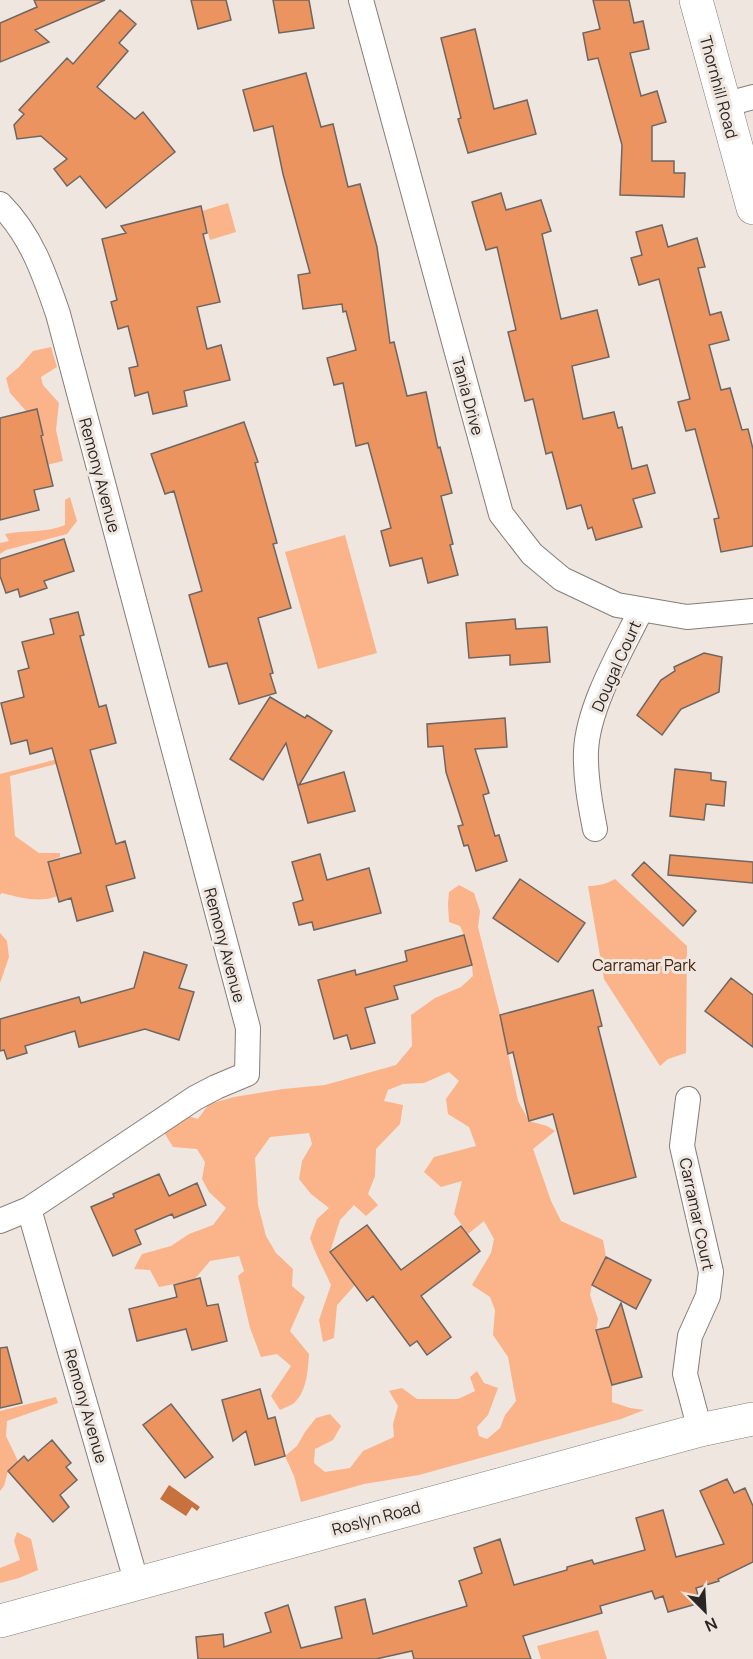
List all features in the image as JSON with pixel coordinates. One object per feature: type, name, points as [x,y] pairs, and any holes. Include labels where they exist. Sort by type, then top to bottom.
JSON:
[{"type":"street","name":"Tania Drive","points":[[361,0],[501,514],[532,554],[562,579],[617,605],[687,617],[753,611]]},
{"type":"street","name":"Thornhill Road","points":[[696,0],[739,101],[753,208]]},
{"type":"street","name":"Remony Avenue","points":[[0,204],[11,215],[29,242],[44,274],[58,314],[248,1028],[247,1074],[195,1098],[29,1209],[137,1584]]},
{"type":"street","name":"Dougal Court","points":[[595,829],[588,799],[586,750],[591,724],[599,698],[642,610]]},
{"type":"street","name":"Carramar Court","points":[[688,1099],[682,1146],[711,1272],[708,1296],[690,1336],[685,1374],[700,1430]]},
{"type":"street","points":[[0,1221],[29,1209]]},
{"type":"street","name":"Roslyn Road","points":[[0,1622],[700,1430],[753,1419]]},
{"type":"green space","points":[[228,203],[236,232],[210,240],[202,211]]},
{"type":"green space","points":[[51,347],[57,367],[41,377],[43,385],[59,403],[56,430],[63,461],[26,470],[42,442],[37,410],[27,412],[10,393],[6,378],[33,351]]},
{"type":"green space","points":[[70,497],[77,521],[67,534],[6,550],[0,554],[0,543],[9,541],[5,534],[51,529],[65,525],[65,500]]},
{"type":"green space","points":[[345,535],[377,653],[318,669],[285,552]]},
{"type":"green space","points":[[89,751],[87,756],[10,776],[15,836],[39,853],[60,853],[60,857],[47,862],[58,896],[37,899],[2,893],[0,895],[0,774]]},
{"type":"green space","name":"Carramar Park","points":[[615,879],[687,946],[686,1053],[668,1059],[660,1066],[604,979],[588,886]]},
{"type":"green space","points":[[459,885],[474,893],[480,911],[478,927],[499,1010],[518,1101],[529,1121],[555,1131],[533,1149],[551,1201],[561,1221],[603,1240],[606,1257],[592,1285],[590,1295],[598,1319],[596,1330],[612,1385],[612,1402],[644,1410],[621,1419],[419,1475],[364,1484],[301,1502],[294,1476],[285,1456],[297,1446],[316,1418],[330,1414],[341,1426],[333,1440],[315,1449],[314,1463],[325,1472],[350,1468],[363,1451],[394,1437],[393,1424],[398,1406],[389,1391],[402,1388],[417,1399],[458,1399],[475,1391],[470,1377],[477,1371],[484,1383],[498,1388],[488,1415],[477,1427],[479,1436],[487,1439],[500,1428],[505,1415],[516,1401],[508,1357],[493,1335],[495,1310],[490,1297],[472,1285],[491,1253],[494,1239],[484,1221],[468,1234],[454,1214],[462,1181],[441,1187],[424,1172],[434,1157],[476,1146],[469,1127],[448,1114],[446,1099],[459,1081],[449,1072],[424,1083],[403,1084],[388,1090],[384,1101],[403,1105],[400,1124],[376,1149],[375,1176],[368,1194],[378,1205],[366,1216],[354,1205],[340,1220],[330,1252],[355,1285],[337,1305],[334,1338],[323,1342],[319,1320],[331,1285],[310,1238],[317,1219],[329,1208],[311,1194],[299,1179],[302,1161],[312,1144],[309,1133],[270,1137],[255,1158],[258,1205],[266,1236],[276,1253],[293,1269],[292,1286],[305,1297],[290,1331],[309,1354],[306,1380],[298,1399],[280,1410],[271,1396],[291,1366],[277,1354],[261,1357],[250,1328],[238,1276],[244,1271],[239,1256],[210,1261],[194,1280],[159,1287],[150,1270],[134,1269],[142,1254],[171,1246],[189,1234],[213,1225],[226,1208],[209,1192],[202,1179],[205,1162],[197,1149],[173,1147],[162,1129],[184,1115],[198,1119],[209,1104],[234,1097],[325,1085],[396,1065],[412,1046],[411,1015],[435,998],[461,987],[473,976],[469,950],[460,926],[449,922],[449,892]]},
{"type":"green space","points":[[0,933],[7,941],[9,957],[0,983]]},
{"type":"green space","points":[[56,1397],[58,1403],[7,1421],[6,1436],[18,1461],[8,1471],[4,1486],[0,1491],[0,1411]]},
{"type":"green space","points":[[17,1532],[31,1539],[38,1570],[0,1583],[0,1568],[20,1560],[14,1541]]},
{"type":"green space","points":[[598,1630],[607,1659],[541,1659],[537,1646]]},
{"type":"shaded area","points":[[169,1485],[200,1507],[197,1511],[192,1507],[186,1516],[160,1499]]},
{"type":"building","points":[[34,0],[105,0],[35,30],[49,42],[0,62],[0,23],[37,7]]},
{"type":"building","points":[[191,0],[226,0],[231,20],[198,29]]},
{"type":"building","points":[[273,0],[309,0],[314,28],[279,33]]},
{"type":"building","points":[[593,0],[629,0],[634,23],[643,21],[649,49],[630,53],[641,96],[657,91],[666,122],[652,126],[652,161],[674,161],[674,173],[685,173],[684,197],[620,195],[622,145],[598,58],[588,60],[583,33],[600,29]]},
{"type":"building","points":[[120,10],[136,24],[119,43],[128,51],[97,87],[135,119],[143,112],[175,152],[106,208],[80,176],[67,186],[54,169],[67,159],[41,136],[17,139],[14,125],[24,114],[19,110],[67,58],[73,64]]},
{"type":"building","points":[[475,29],[494,109],[527,100],[536,134],[468,153],[458,119],[461,118],[441,38]]},
{"type":"building","points":[[306,73],[321,127],[333,124],[348,187],[360,184],[377,247],[390,343],[394,342],[407,396],[426,392],[438,448],[440,447],[452,493],[441,496],[458,575],[428,583],[422,558],[390,566],[381,531],[391,528],[368,443],[356,446],[343,383],[334,385],[327,358],[356,350],[346,311],[343,312],[342,304],[303,309],[298,275],[310,273],[283,174],[273,126],[254,131],[243,90]]},
{"type":"building","points":[[501,193],[506,210],[541,200],[551,231],[542,234],[561,319],[597,310],[609,357],[572,366],[583,419],[614,412],[618,428],[622,427],[632,469],[647,465],[655,493],[633,499],[642,527],[596,540],[592,527],[588,529],[581,505],[567,509],[552,452],[546,454],[533,399],[525,401],[508,332],[516,330],[497,247],[486,250],[472,202]]},
{"type":"building","points":[[201,206],[207,233],[203,234],[220,302],[197,307],[207,349],[221,345],[230,380],[184,391],[187,406],[153,414],[148,392],[135,396],[129,368],[138,366],[128,326],[118,329],[111,302],[117,300],[102,239],[126,233],[121,226]]},
{"type":"building","points":[[662,225],[668,247],[697,238],[705,267],[698,268],[710,315],[721,312],[729,340],[709,345],[721,390],[730,388],[742,430],[748,429],[753,449],[753,546],[721,552],[714,519],[719,518],[695,429],[686,431],[678,402],[690,399],[659,279],[639,285],[631,258],[642,255],[636,232]]},
{"type":"building","points":[[37,409],[53,486],[34,490],[39,510],[0,520],[0,418]]},
{"type":"building","points":[[244,422],[258,462],[255,463],[277,543],[273,544],[291,608],[258,618],[276,693],[239,704],[227,663],[209,667],[189,595],[202,591],[174,491],[165,494],[151,454]]},
{"type":"building","points":[[64,539],[74,571],[44,581],[47,588],[20,597],[18,589],[6,593],[0,576],[0,559]]},
{"type":"building","points":[[78,612],[84,635],[80,636],[99,707],[106,705],[116,743],[90,750],[116,844],[125,841],[135,878],[106,886],[113,911],[77,921],[71,898],[59,902],[48,862],[81,853],[52,748],[30,754],[27,740],[11,744],[1,703],[24,697],[18,671],[29,668],[22,642],[54,634],[50,619]]},
{"type":"building","points":[[515,619],[516,629],[547,627],[550,662],[510,665],[510,655],[469,658],[466,623]]},
{"type":"building","points":[[704,653],[722,657],[719,692],[681,709],[662,735],[637,715],[661,680],[675,671],[674,667]]},
{"type":"building","points":[[270,697],[305,718],[307,715],[332,731],[299,785],[344,772],[355,811],[308,823],[286,743],[263,780],[230,759]]},
{"type":"building","points":[[505,718],[507,747],[475,749],[489,793],[483,795],[495,836],[499,835],[507,861],[476,871],[468,845],[464,846],[458,826],[463,825],[446,772],[443,746],[428,747],[427,724]]},
{"type":"building","points":[[675,769],[711,773],[711,780],[726,782],[724,806],[706,804],[704,820],[670,816]]},
{"type":"building","points":[[320,854],[327,880],[369,868],[381,913],[314,930],[312,922],[299,925],[293,903],[303,900],[292,862]]},
{"type":"building","points":[[670,855],[753,862],[753,883],[668,875]]},
{"type":"building","points":[[644,862],[696,911],[683,926],[632,875]]},
{"type":"building","points":[[520,879],[585,923],[558,962],[493,918]]},
{"type":"building","points":[[464,935],[472,965],[394,986],[398,999],[365,1008],[375,1043],[351,1049],[347,1035],[334,1039],[318,980],[355,970],[356,975],[407,961],[405,951]]},
{"type":"building","points":[[144,952],[187,965],[179,988],[194,992],[179,1040],[145,1029],[79,1047],[75,1031],[25,1046],[27,1053],[7,1059],[4,1050],[0,1051],[0,1019],[79,997],[81,1003],[134,988]]},
{"type":"building","points":[[731,978],[753,995],[753,1047],[705,1011]]},
{"type":"building","points":[[593,990],[602,1026],[598,1027],[636,1177],[574,1194],[553,1114],[529,1121],[513,1052],[508,1054],[500,1015]]},
{"type":"building","points":[[159,1174],[169,1196],[197,1183],[206,1205],[174,1218],[172,1214],[135,1230],[141,1244],[113,1256],[91,1207],[114,1197],[113,1194]]},
{"type":"building","points":[[367,1225],[401,1270],[461,1226],[480,1251],[421,1296],[451,1337],[427,1355],[417,1341],[410,1346],[373,1296],[367,1301],[330,1252]]},
{"type":"building","points":[[606,1257],[651,1280],[636,1309],[592,1285]]},
{"type":"building","points":[[200,1278],[207,1306],[218,1304],[227,1341],[192,1350],[186,1329],[137,1341],[129,1309],[177,1297],[174,1285]]},
{"type":"building","points":[[621,1303],[642,1377],[612,1385],[596,1330],[609,1327]]},
{"type":"building","points":[[7,1347],[22,1403],[0,1408],[0,1348]]},
{"type":"building","points":[[260,1389],[268,1419],[275,1417],[285,1456],[255,1465],[246,1431],[233,1441],[222,1400]]},
{"type":"building","points":[[171,1404],[213,1457],[185,1478],[143,1425]]},
{"type":"building","points":[[52,1440],[71,1463],[66,1467],[77,1480],[60,1495],[69,1507],[53,1522],[8,1471],[24,1456],[28,1461]]},
{"type":"building","points":[[727,1479],[734,1493],[745,1488],[753,1506],[753,1562],[718,1579],[719,1581],[696,1588],[700,1603],[668,1612],[663,1596],[655,1599],[652,1591],[600,1606],[602,1613],[523,1636],[531,1659],[414,1659],[412,1651],[376,1659],[198,1659],[196,1637],[223,1634],[224,1647],[271,1632],[265,1613],[288,1605],[301,1648],[342,1638],[335,1607],[365,1599],[373,1634],[467,1606],[459,1581],[482,1573],[474,1548],[500,1539],[514,1585],[567,1570],[567,1567],[592,1560],[594,1564],[645,1550],[636,1518],[663,1510],[676,1557],[724,1544],[700,1491]]}]
